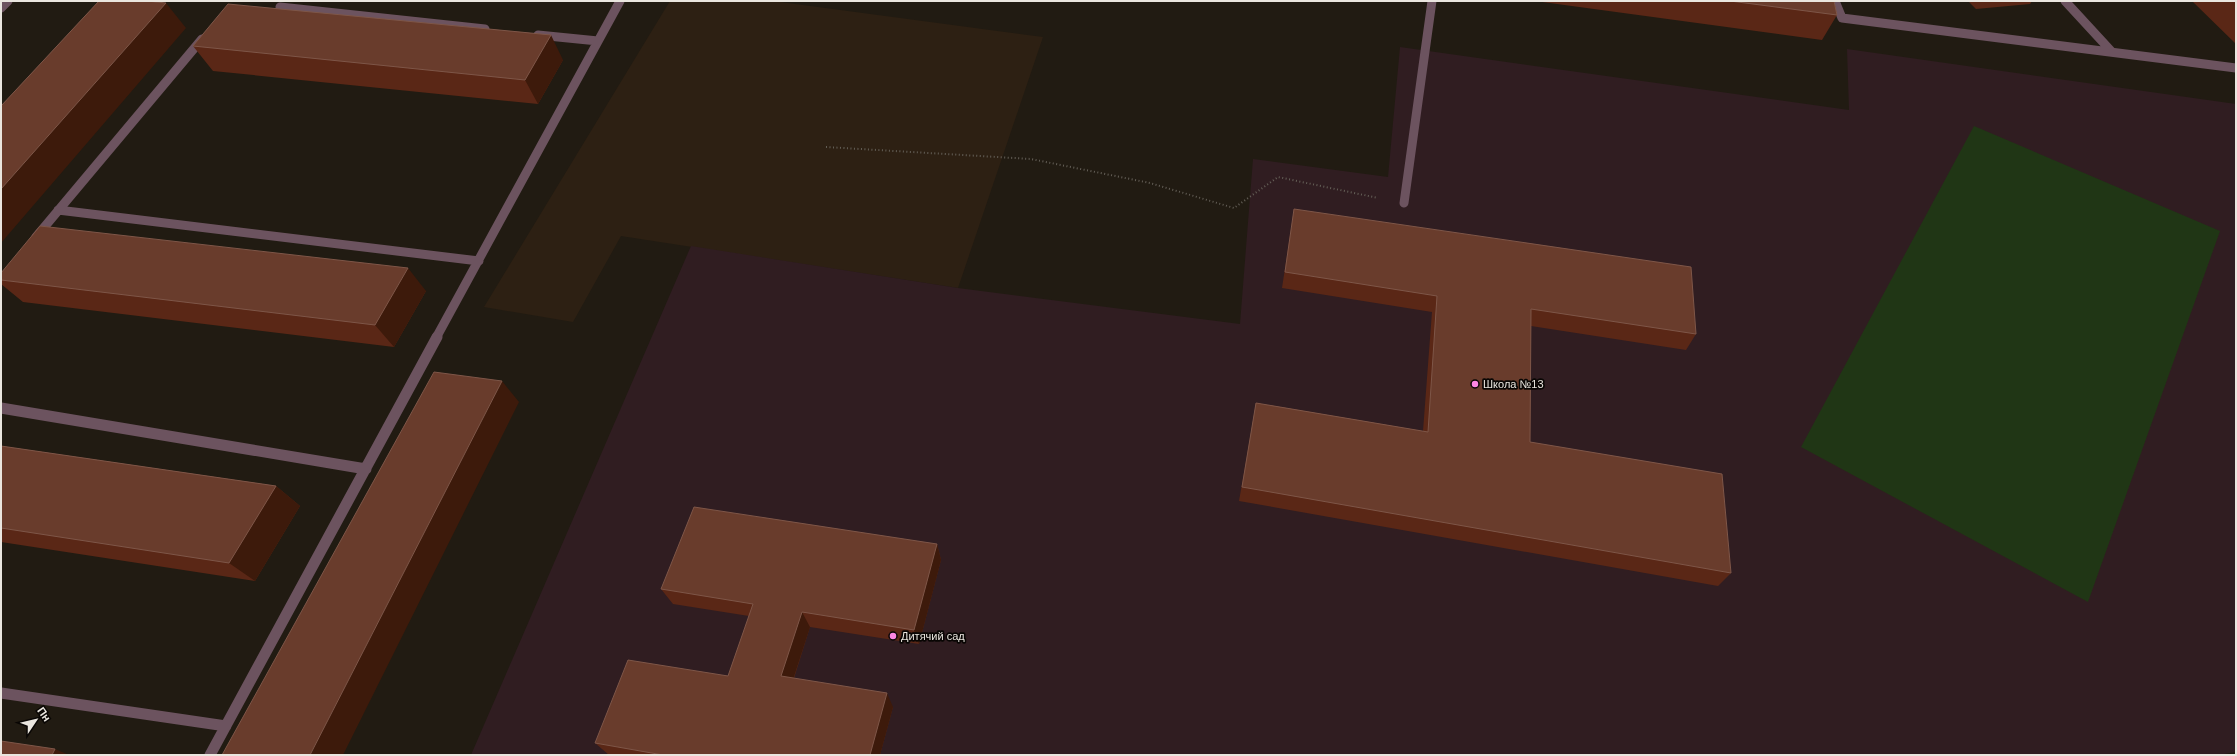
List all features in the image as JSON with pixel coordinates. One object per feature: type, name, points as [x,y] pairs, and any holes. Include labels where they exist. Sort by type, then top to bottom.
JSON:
[{"type":"street","points":[[1,8],[8,1]]},
{"type":"street","points":[[210,755],[620,1]]},
{"type":"street","points":[[1404,203],[1432,1]]},
{"type":"street","points":[[1835,1],[1842,18],[2236,68]]},
{"type":"street","points":[[2065,1],[2112,52]]},
{"type":"street","points":[[280,7],[495,30]]},
{"type":"street","points":[[526,34],[598,41]]},
{"type":"street","points":[[30,244],[202,39]]},
{"type":"street","points":[[58,210],[479,261]]},
{"type":"street","points":[[1,408],[366,469]]},
{"type":"street","points":[[1,693],[226,726]]},
{"type":"path","points":[[826,147],[1031,159],[1150,183],[1234,208],[1278,177],[1404,203]]},
{"type":"shaded area","points":[[670,1],[773,1],[1043,37],[958,288],[621,236],[573,322],[484,307]]},
{"type":"shaded area","points":[[1400,47],[1849,110],[1847,49],[2236,104],[2236,752],[2219,755],[471,755],[691,246],[958,288],[1240,324],[1253,159],[1388,177]]},
{"type":"green space","points":[[1974,126],[2220,231],[2088,602],[1801,447]]},
{"type":"building","points":[[99,1],[147,1],[166,3],[1,189],[1,106]]},
{"type":"building","points":[[1730,1],[1834,1],[1837,15]]},
{"type":"building","points":[[228,4],[551,35],[525,80],[193,46]]},
{"type":"building","name":"Школа №13","points":[[1294,209],[1691,267],[1696,334],[1531,309],[1530,442],[1722,474],[1731,573],[1242,487],[1256,403],[1428,432],[1437,296],[1285,272]]},
{"type":"building","points":[[40,226],[408,268],[375,325],[1,280],[1,273]]},
{"type":"building","points":[[434,372],[502,381],[310,755],[222,755]]},
{"type":"building","points":[[1,446],[276,486],[229,563],[1,528]]},
{"type":"building","name":"Дитячий сад","points":[[694,507],[937,544],[914,630],[802,612],[781,676],[887,693],[870,755],[663,755],[595,743],[628,660],[728,676],[753,604],[661,589]]},
{"type":"building","points":[[1,741],[55,749],[52,755],[1,755]]},
{"type":"place","name":"Школа №13","points":[[1475,384]]},
{"type":"place","name":"Дитячий сад","points":[[893,636]]}]
